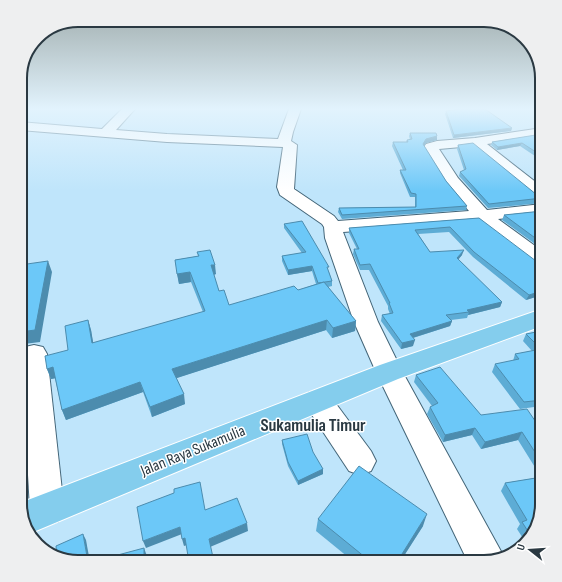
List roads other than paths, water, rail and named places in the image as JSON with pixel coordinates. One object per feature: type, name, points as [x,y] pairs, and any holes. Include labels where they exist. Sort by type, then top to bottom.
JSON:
[{"type":"main road","name":"Jalan Raya Sukamulia","points":[[36,513],[389,372],[535,320]]},
{"type":"street","points":[[155,136],[284,143],[290,145],[291,150],[285,188],[286,191],[324,216],[333,227],[335,238],[366,322],[389,372],[484,555]]},
{"type":"street","points":[[284,143],[285,136]]},
{"type":"street","points":[[514,136],[475,142],[437,144],[431,147],[452,181],[483,216],[535,256]]},
{"type":"street","points":[[475,142],[535,189]]},
{"type":"street","points":[[333,227],[483,216],[535,210]]},
{"type":"street","points":[[34,354],[36,513]]},
{"type":"street","points":[[318,401],[360,461]]},
{"type":"district","name":"Sukamulia Timur","points":[[313,425]]}]
